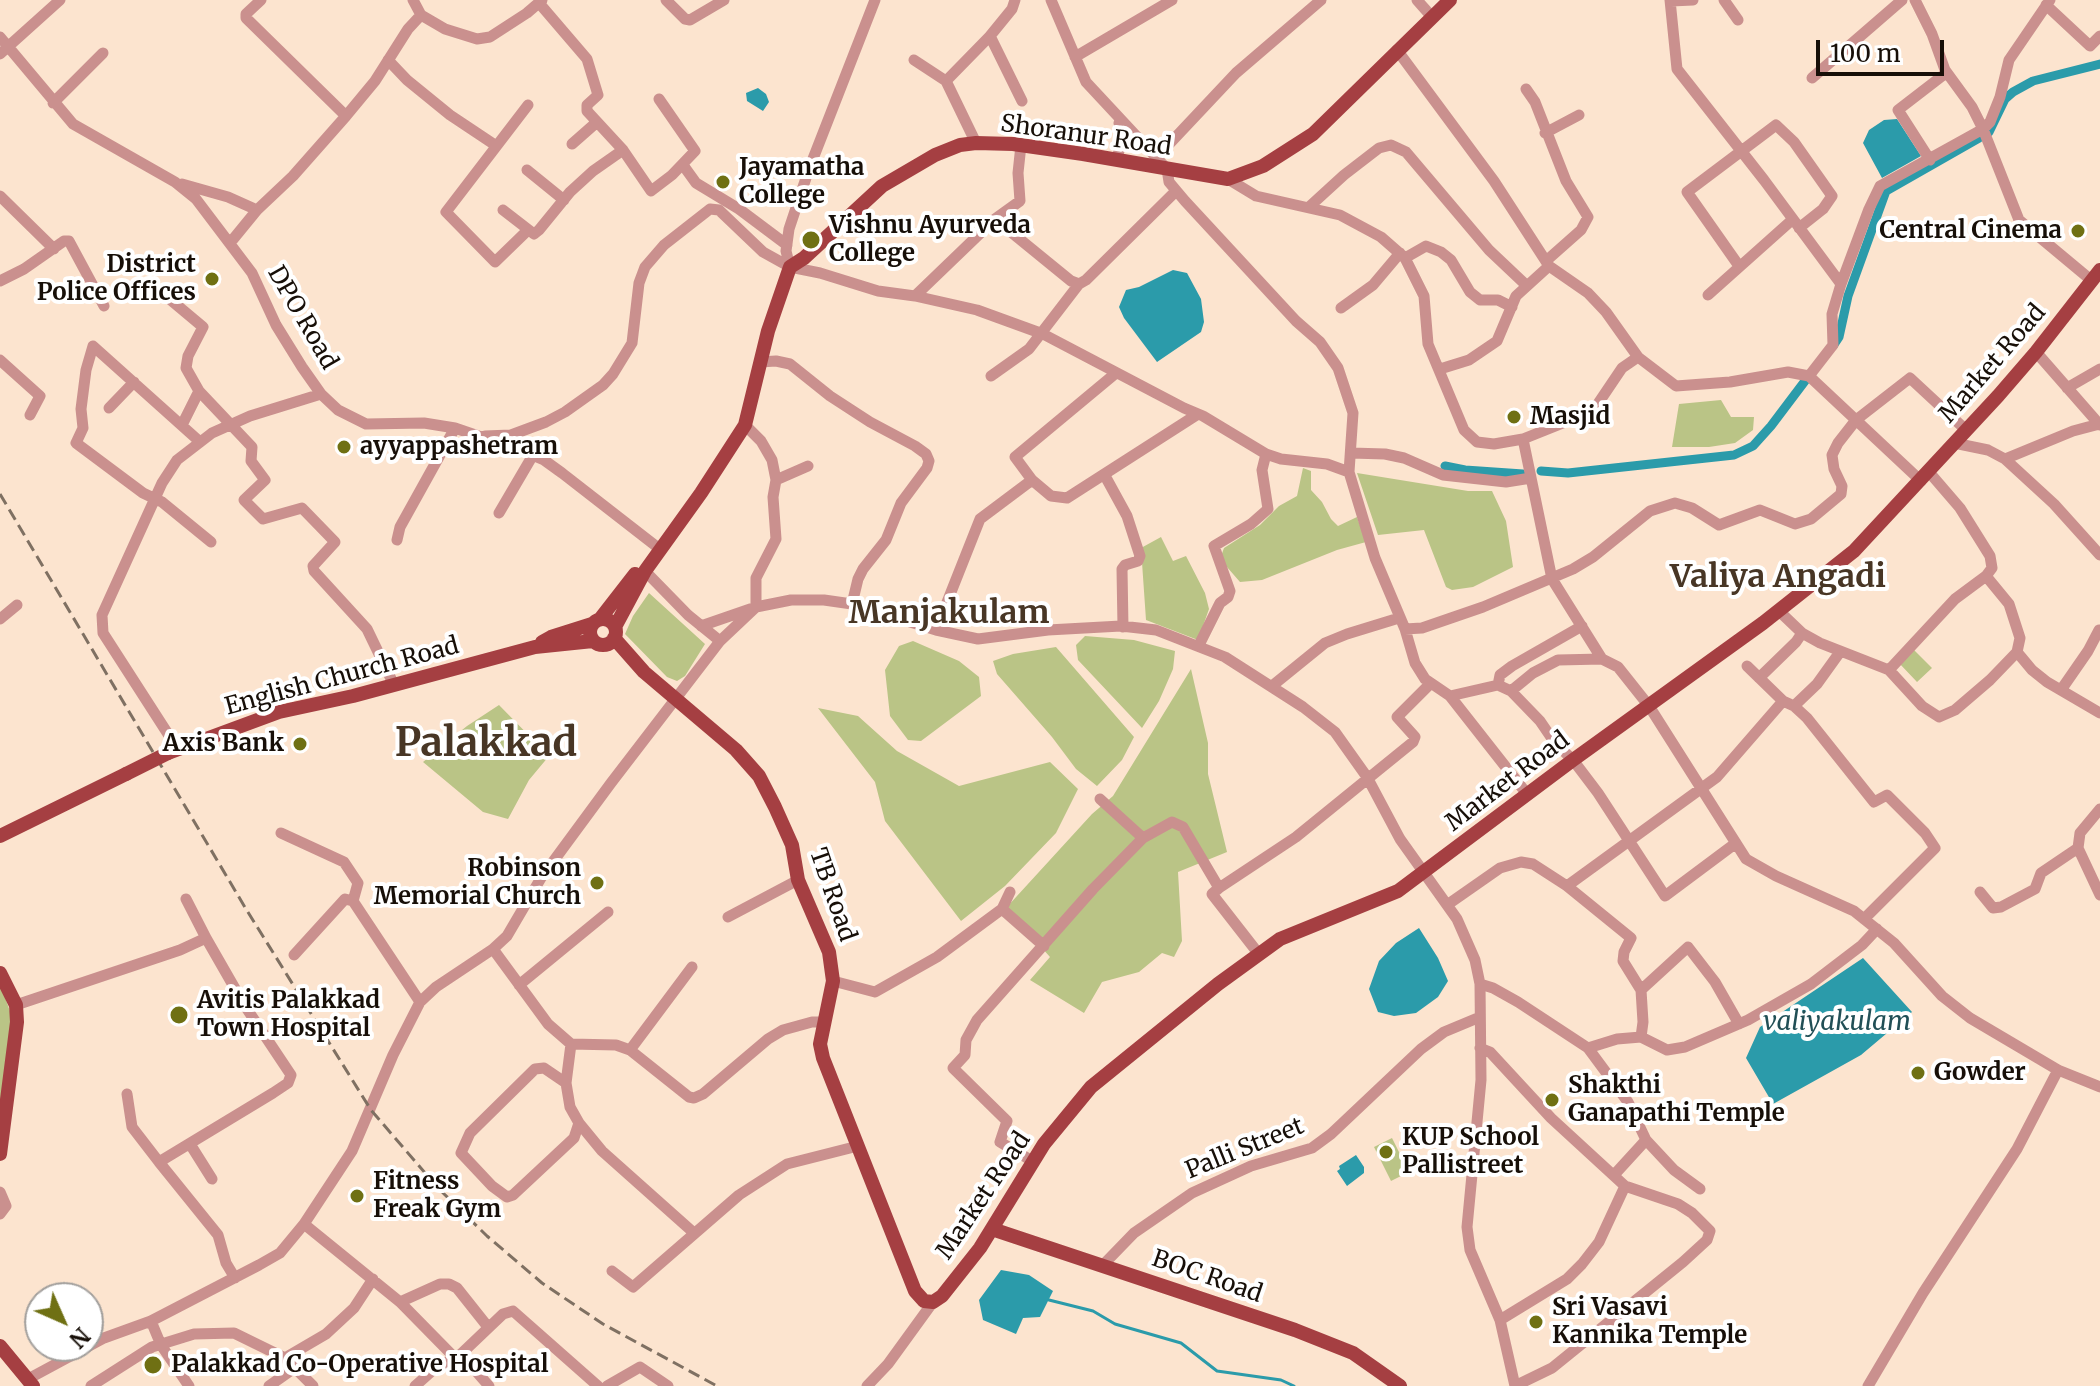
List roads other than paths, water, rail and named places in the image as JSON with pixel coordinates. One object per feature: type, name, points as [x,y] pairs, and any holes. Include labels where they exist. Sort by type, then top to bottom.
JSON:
[{"type":"main road","points":[[1228,179],[1263,166],[1313,134],[1450,0]]},
{"type":"main road","name":"Shoranur Road","points":[[606,638],[658,548],[740,422],[792,257],[882,186],[935,155],[960,145],[976,143],[1021,145],[1228,179]]},
{"type":"main road","name":"Market Road","points":[[933,1302],[962,1272],[1044,1144],[1091,1087],[1258,953],[1280,939],[1385,898],[1425,873],[1527,794],[1779,611],[1854,551],[2036,352],[2095,275]]},
{"type":"main road","name":"Shoranur Road","points":[[596,621],[658,548],[733,447],[745,425],[760,362]]},
{"type":"main road","points":[[596,621],[611,621],[606,638],[589,631],[596,621]]},
{"type":"main road","name":"English Church Road","points":[[535,647],[551,637],[596,621]]},
{"type":"main road","name":"English Church Road","points":[[0,836],[173,750],[279,712],[535,647],[606,638]]},
{"type":"main road","name":"TB Road","points":[[606,638],[736,750],[759,776],[792,845],[798,880],[829,952],[833,981],[823,1022],[821,1052],[915,1291],[924,1301],[933,1302]]},
{"type":"main road","name":"English Church Road","points":[[0,843],[35,821]]},
{"type":"main road","points":[[0,973],[16,1005],[17,1022],[0,1154]]},
{"type":"main road","name":"BOC Road","points":[[992,1229],[1295,1330],[1353,1353],[1398,1386]]},
{"type":"main road","points":[[0,1346],[30,1382]]},
{"type":"street","points":[[2,46],[60,0]]},
{"type":"street","points":[[261,0],[246,18],[346,116]]},
{"type":"street","points":[[413,0],[421,15],[445,29],[477,39],[490,37],[541,2],[587,59],[598,95],[587,105],[587,111],[623,150],[651,191],[695,151],[659,99]]},
{"type":"street","points":[[666,0],[685,19],[690,20],[724,0]]},
{"type":"street","points":[[792,257],[789,229],[875,0]]},
{"type":"street","points":[[946,81],[990,36],[1012,9],[1015,0]]},
{"type":"street","points":[[1051,0],[1086,82],[1117,119],[1167,169],[1169,182],[1176,191],[1296,321],[1320,342],[1338,368],[1353,413],[1349,472],[1371,547],[1405,629],[1415,663],[1425,679],[1450,696],[1527,794]]},
{"type":"street","points":[[1075,57],[1172,0]]},
{"type":"street","points":[[1156,158],[1236,73],[1321,0]]},
{"type":"street","points":[[1417,0],[1432,17]]},
{"type":"street","points":[[1693,0],[1671,1],[1677,69],[1841,284]]},
{"type":"street","points":[[1724,0],[1738,20]]},
{"type":"street","points":[[1812,78],[1902,0]]},
{"type":"street","points":[[1915,0],[1946,73],[1972,107],[1983,129],[2019,220],[2095,275]]},
{"type":"street","points":[[1809,376],[1833,345],[1832,314],[1880,186],[1930,160],[1990,122],[2009,60],[2048,2],[2090,46],[2100,36]]},
{"type":"street","points":[[230,243],[346,116],[421,15]]},
{"type":"street","points":[[990,36],[1022,101]]},
{"type":"street","name":"DPO Road","points":[[2,46],[73,124],[175,182],[196,199],[252,273],[276,325],[321,394],[338,410],[366,424],[424,423],[455,428],[533,455],[562,473],[658,548]]},
{"type":"street","points":[[1397,50],[1494,181],[1548,263],[1588,293],[1606,312],[1638,357],[1676,386],[1730,382],[1788,372],[1809,376],[1960,508],[1990,556],[1992,568],[1955,599],[1889,670]]},
{"type":"street","points":[[53,103],[103,53]]},
{"type":"street","points":[[388,60],[450,115],[495,145]]},
{"type":"street","points":[[914,60],[946,81],[976,143]]},
{"type":"street","points":[[1930,160],[1898,110],[1946,73]]},
{"type":"street","points":[[1440,369],[1469,360],[1497,341],[1526,285],[1581,230],[1588,217],[1566,181],[1535,102],[1526,89]]},
{"type":"street","points":[[528,105],[446,212],[495,262],[528,230]]},
{"type":"street","points":[[1545,133],[1579,115]]},
{"type":"street","points":[[1117,119],[1123,134],[1117,159]]},
{"type":"street","points":[[572,144],[597,122]]},
{"type":"street","points":[[1708,295],[1739,266],[1796,224],[1823,209],[1832,196],[1809,161],[1776,125],[1687,192],[1739,266]]},
{"type":"street","points":[[915,296],[995,219],[1020,201],[1018,173],[1021,145]]},
{"type":"street","points":[[1309,207],[1379,148],[1391,145],[1406,152],[1489,250],[1526,285]]},
{"type":"street","points":[[503,210],[534,234],[593,171],[623,150]]},
{"type":"street","points":[[683,165],[696,183],[739,209],[792,257],[820,273],[878,291],[977,310],[1043,334],[1198,414],[1266,454],[1281,459],[1327,464],[1349,472]]},
{"type":"street","points":[[527,170],[564,200]]},
{"type":"street","points":[[1228,179],[1256,196],[1340,215],[1381,237],[1402,256],[1424,296],[1428,344],[1464,430],[1477,442],[1494,444],[1523,439],[1593,411],[1622,368],[1638,357]]},
{"type":"street","points":[[175,182],[228,197],[257,210]]},
{"type":"street","points":[[991,376],[1029,349],[1079,284],[1176,191]]},
{"type":"street","points":[[0,196],[54,249]]},
{"type":"street","points":[[485,436],[511,435],[546,422],[603,385],[632,343],[639,283],[645,267],[671,238],[710,209],[719,210],[763,252],[792,257]]},
{"type":"street","points":[[995,219],[1071,281],[1079,284]]},
{"type":"street","points":[[0,281],[64,241],[69,241],[104,306]]},
{"type":"street","points":[[1341,308],[1373,285],[1402,256],[1426,246],[1451,260],[1470,292],[1480,300],[1498,300],[1512,307]]},
{"type":"street","points":[[166,296],[203,327],[188,356],[186,368],[199,391],[252,447],[251,461],[265,480],[244,500],[263,519],[302,508],[335,542],[313,566],[314,571],[367,629],[394,685]]},
{"type":"street","points":[[191,433],[93,346],[81,409],[83,428],[76,443],[211,542]]},
{"type":"street","points":[[2005,459],[2073,431],[2099,425],[2036,352]]},
{"type":"street","points":[[0,360],[40,396],[30,415]]},
{"type":"street","points":[[760,362],[790,364],[830,396],[915,446],[926,454],[929,461],[894,514],[886,540],[863,569],[852,604]]},
{"type":"street","points":[[2067,388],[2100,369]]},
{"type":"street","points":[[1116,373],[1015,457],[1032,480],[1051,496],[1067,498],[1198,414]]},
{"type":"street","points":[[1405,629],[1422,628],[1552,579],[1593,557],[1650,511],[1675,503],[1692,508],[1719,525],[1760,510],[1795,524],[1811,519],[1841,494],[1842,486],[1832,455],[1838,443],[1856,420],[1910,378],[1966,430]]},
{"type":"street","points":[[109,408],[134,382]]},
{"type":"street","points":[[173,750],[103,633],[102,615],[150,496],[177,460],[191,433],[199,391]]},
{"type":"street","points":[[191,433],[321,394]]},
{"type":"street","points":[[30,1382],[104,1338],[151,1321],[280,1253],[304,1224],[352,1151],[393,1055],[420,1002],[507,936],[541,878],[675,699],[720,641],[756,607],[756,578],[776,539],[773,497],[776,480],[772,460],[761,441],[745,425]]},
{"type":"street","points":[[397,540],[400,527],[455,428]]},
{"type":"street","points":[[1523,439],[1552,579],[1602,659]]},
{"type":"street","points":[[1954,443],[1988,450],[2005,459],[2054,504],[2100,555]]},
{"type":"street","points":[[1351,453],[1404,458],[1443,475],[1506,482],[1531,478]]},
{"type":"street","points":[[1199,645],[1220,603],[1230,591],[1214,546],[1251,524],[1268,509],[1262,470],[1266,454]]},
{"type":"street","points":[[499,513],[533,455]]},
{"type":"street","points":[[776,480],[808,466]]},
{"type":"street","points":[[1104,474],[1127,516],[1140,556],[1138,561],[1122,569],[1123,627]]},
{"type":"street","points":[[936,630],[980,519],[1032,480]]},
{"type":"street","points":[[645,571],[720,641]]},
{"type":"street","points":[[1779,611],[1802,633],[1840,652],[1889,670],[1922,706],[1939,717],[1955,710],[1975,694],[2017,652],[2020,638],[2009,604],[1986,576]]},
{"type":"street","points":[[701,626],[756,607],[791,600],[824,600],[852,604],[936,630],[978,639],[1048,630],[1123,627],[1156,630],[1225,657],[1272,686],[1335,732],[1367,777],[1400,839],[1457,919],[1470,948],[1480,984],[1478,1135],[1467,1227],[1470,1250],[1500,1320],[1515,1386],[1552,1368],[1683,1262],[1707,1240],[1710,1231],[1678,1204],[1625,1186],[1551,1118],[1490,1052],[1480,1048]]},
{"type":"street","points":[[0,619],[17,605]]},
{"type":"street","points":[[1272,686],[1325,643],[1399,618]]},
{"type":"street","points":[[1498,685],[1500,675],[1512,666],[1582,626]]},
{"type":"street","points":[[2061,690],[2100,630]]},
{"type":"street","points":[[1759,678],[1802,633]]},
{"type":"street","points":[[1567,886],[1717,777],[1788,704],[1817,684],[1840,652]]},
{"type":"street","points":[[2017,652],[2032,670],[2100,713]]},
{"type":"street","points":[[1511,691],[1533,673],[1558,660],[1602,659],[1618,667],[1649,706],[1746,859],[1761,869],[1819,893],[1864,919],[1894,943],[1942,996],[1970,1018],[2058,1070],[2100,1087]]},
{"type":"street","points":[[1747,666],[1807,718],[1874,802],[1887,795],[1925,833],[1935,848],[1864,919]]},
{"type":"street","points":[[1258,953],[1212,894],[1296,837],[1415,740],[1397,717],[1431,683]]},
{"type":"street","points":[[1450,696],[1498,685],[1511,691],[1573,760],[1631,840],[1665,896],[1736,843]]},
{"type":"street","points":[[1100,799],[1143,838]]},
{"type":"street","points":[[2100,809],[2080,833],[2078,848],[2096,878],[2100,895]]},
{"type":"street","points":[[1034,1162],[1000,1142],[1007,1121],[953,1068],[965,1055],[966,1040],[977,1020],[1093,889],[1143,838],[1172,822],[1183,827],[1219,888]]},
{"type":"street","points":[[281,833],[344,862],[358,883],[353,901]]},
{"type":"street","points":[[1980,892],[1993,908],[2001,907],[2035,889],[2041,873],[2078,848]]},
{"type":"street","points":[[1447,905],[1500,868],[1521,862],[1533,864],[1567,886],[1631,938],[1623,961],[1641,990],[1641,1037]]},
{"type":"street","points":[[728,917],[798,880]]},
{"type":"street","points":[[833,981],[875,992],[937,957],[1002,909],[1010,892]]},
{"type":"street","points":[[159,1162],[273,1093],[288,1083],[291,1075],[245,1006],[186,899]]},
{"type":"street","points":[[294,955],[345,899],[353,901],[420,1002]]},
{"type":"street","points":[[1002,909],[1044,946]]},
{"type":"street","points":[[519,985],[608,912]]},
{"type":"street","points":[[1588,1048],[1617,1039],[1641,1037],[1667,1050],[1685,1047],[1739,1024],[1811,984],[1862,945],[1877,929]]},
{"type":"street","points":[[16,1005],[180,950],[206,938]]},
{"type":"street","points":[[1641,990],[1688,947],[1715,982],[1739,1024]]},
{"type":"street","points":[[493,949],[548,1024],[571,1044],[616,1045],[630,1050],[689,1097],[703,1094],[768,1039],[799,1025],[823,1022]]},
{"type":"street","points":[[630,1050],[692,967]]},
{"type":"street","points":[[1480,984],[1518,1002],[1588,1048],[1622,1091],[1646,1140],[1674,1170],[1700,1189]]},
{"type":"street","name":"Palli Street","points":[[1103,1265],[1134,1233],[1192,1193],[1251,1166],[1312,1148],[1331,1134],[1421,1049],[1444,1032],[1480,1017]]},
{"type":"street","points":[[571,1044],[566,1083],[570,1107],[579,1123],[602,1151],[694,1233]]},
{"type":"street","points":[[566,1083],[544,1068],[535,1069],[470,1133],[461,1153],[492,1186],[507,1197],[513,1195],[574,1138],[579,1123]]},
{"type":"street","points":[[1868,1386],[1923,1293],[2017,1149],[2058,1070]]},
{"type":"street","points":[[127,1094],[132,1127],[218,1235],[226,1263],[235,1278]]},
{"type":"street","points":[[1614,1175],[1646,1140]]},
{"type":"street","points":[[190,1144],[212,1179]]},
{"type":"street","points":[[612,1271],[633,1287],[739,1195],[787,1164],[858,1146]]},
{"type":"street","points":[[1500,1320],[1567,1279],[1582,1264],[1599,1242],[1625,1186]]},
{"type":"street","points":[[0,1192],[6,1206],[0,1214]]},
{"type":"street","points":[[304,1224],[400,1302],[489,1386]]},
{"type":"street","points":[[285,1358],[326,1334],[354,1308],[373,1279]]},
{"type":"street","points":[[400,1302],[440,1284],[449,1284],[457,1288],[488,1327]]},
{"type":"street","points":[[867,1386],[888,1364],[933,1302]]},
{"type":"street","points":[[415,1386],[432,1371],[458,1356],[503,1314],[513,1311],[598,1386]]},
{"type":"street","points":[[151,1321],[161,1345],[189,1386]]},
{"type":"street","points":[[91,1386],[152,1347],[194,1334],[234,1333],[285,1358],[313,1386]]},
{"type":"street","points":[[607,1386],[640,1367],[668,1386]]},
{"type":"street","points":[[269,1386],[293,1369]]},
{"type":"water","points":[[758,88],[766,94],[769,102],[763,111],[747,101],[746,93]]},
{"type":"water","points":[[1897,119],[1921,156],[1882,178],[1863,143],[1869,130],[1884,120]]},
{"type":"water","points":[[1173,270],[1187,273],[1201,299],[1204,322],[1201,332],[1157,362],[1119,307],[1126,290]]},
{"type":"water","points":[[1419,928],[1448,981],[1438,997],[1416,1013],[1394,1016],[1378,1012],[1369,989],[1379,961],[1396,943]]},
{"type":"water","name":"valiyakulam","points":[[1863,958],[1912,1012],[1861,1055],[1773,1104],[1746,1058],[1760,1027]]},
{"type":"water","points":[[1356,1155],[1364,1167],[1364,1173],[1347,1186],[1337,1171],[1339,1166]]},
{"type":"water","points":[[1001,1270],[1029,1275],[1053,1291],[1040,1317],[1023,1318],[1016,1334],[983,1320],[979,1300]]},
{"type":"waterway","points":[[1989,132],[2005,99],[2013,92],[2033,81],[2100,64]]},
{"type":"waterway","points":[[1833,346],[1839,337],[1848,296],[1886,191],[1979,138]]},
{"type":"waterway","points":[[1541,471],[1568,473],[1734,455],[1753,446],[1811,373]]},
{"type":"waterway","points":[[1445,466],[1523,474]]},
{"type":"waterway","points":[[1049,1300],[1093,1311],[1115,1324],[1181,1343],[1217,1371],[1281,1380],[1294,1386]]},
{"type":"railway","points":[[0,494],[246,909],[371,1110],[438,1188],[542,1283],[603,1324],[717,1386]]},
{"type":"place","name":"Jayamatha College","points":[[723,182]]},
{"type":"place","name":"Central Cinema","points":[[2078,231]]},
{"type":"place","name":"Vishnu Ayurveda College","points":[[811,240]]},
{"type":"place","name":"District Police Offices","points":[[212,279]]},
{"type":"place","name":"Masjid","points":[[1514,417]]},
{"type":"place","name":"ayyappashetram","points":[[344,447]]},
{"type":"place","name":"Axis Bank","points":[[300,744]]},
{"type":"place","name":"Robinson Memorial Church","points":[[597,883]]},
{"type":"place","name":"Avitis Palakkad Town Hospital","points":[[179,1015]]},
{"type":"place","name":"Gowder","points":[[1918,1073]]},
{"type":"place","name":"Shakthi Ganapathi Temple","points":[[1552,1100]]},
{"type":"place","name":"KUP School Pallistreet","points":[[1386,1152]]},
{"type":"place","name":"Fitness Freak Gym","points":[[357,1196]]},
{"type":"place","name":"Sri Vasavi Kannika Temple","points":[[1536,1322]]},
{"type":"place","name":"Palakkad Co-Operative Hospital","points":[[153,1365]]},
{"type":"district","name":"Valiya Angadi","points":[[1778,578]]},
{"type":"district","name":"Manjakulam","points":[[949,614]]},
{"type":"district","name":"Palakkad","points":[[486,745]]}]
